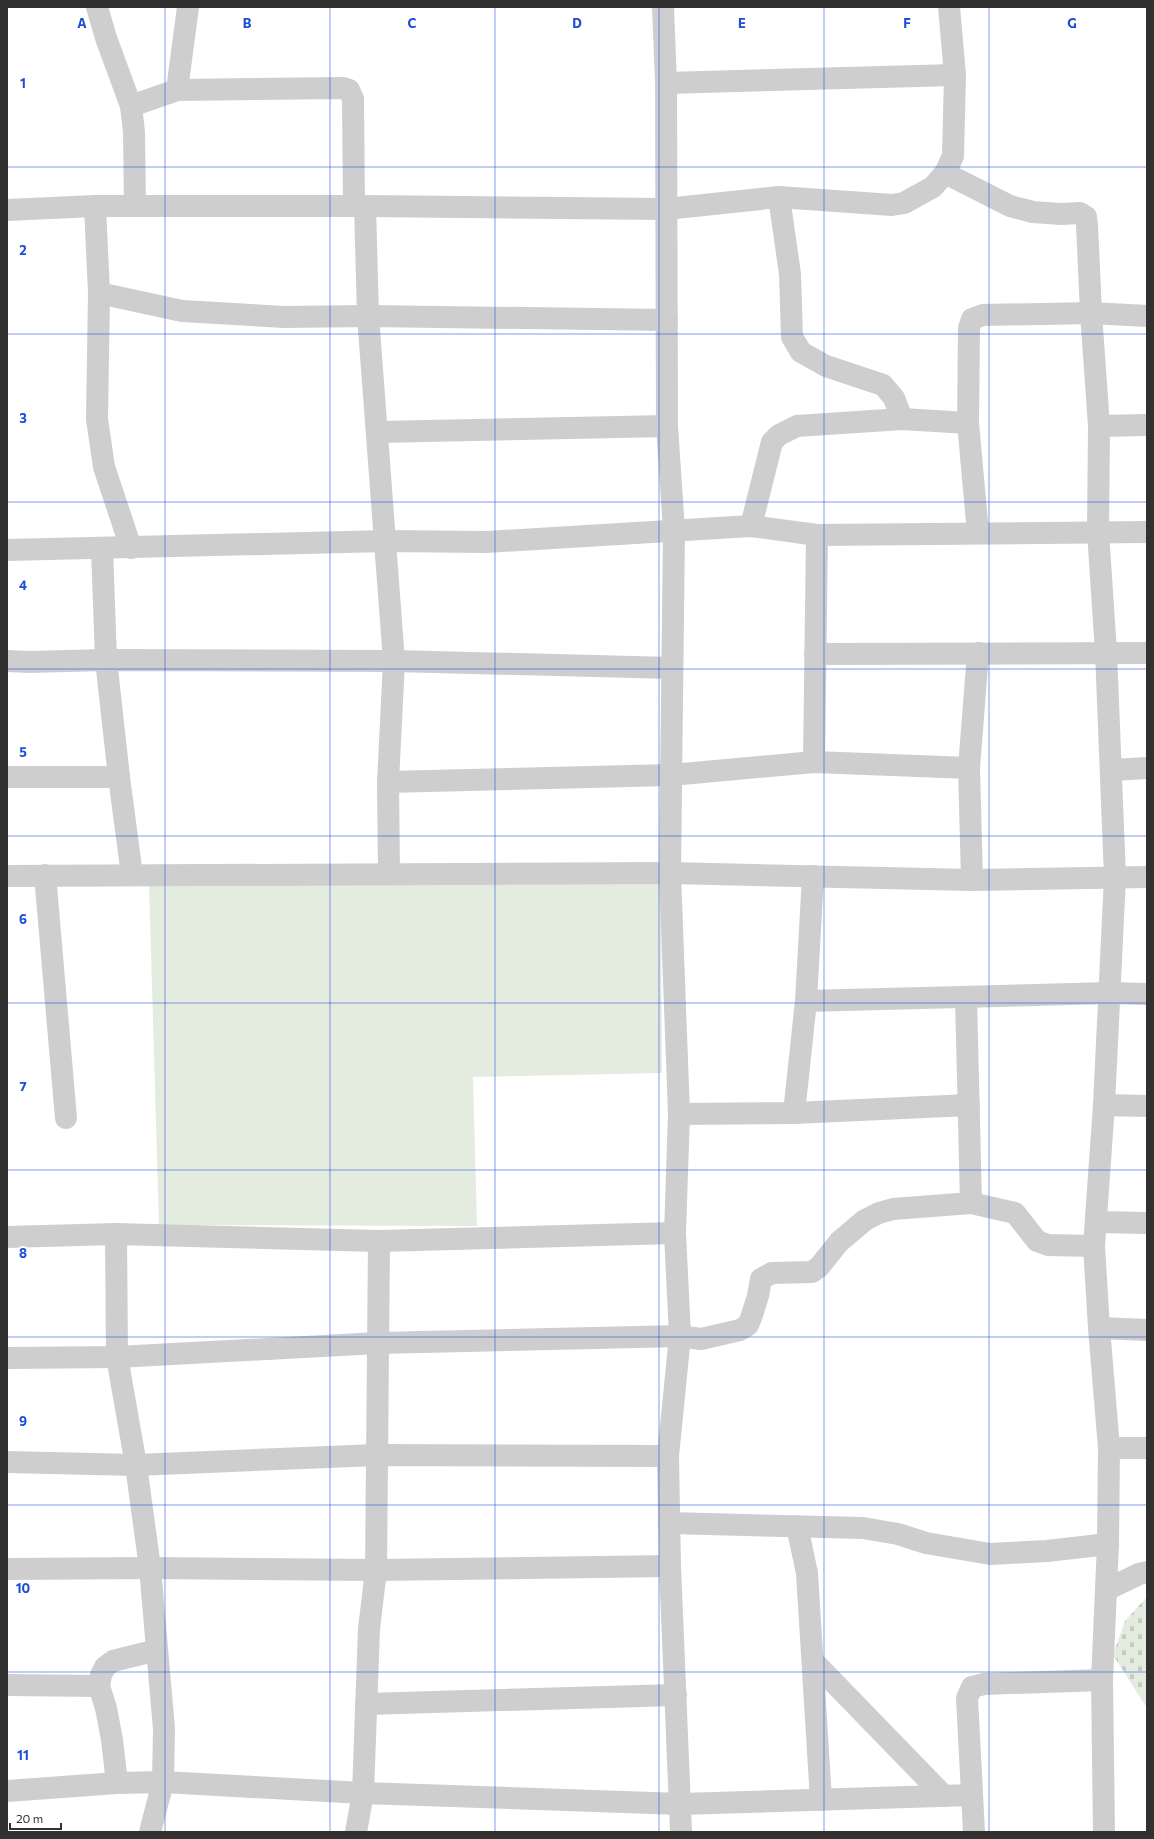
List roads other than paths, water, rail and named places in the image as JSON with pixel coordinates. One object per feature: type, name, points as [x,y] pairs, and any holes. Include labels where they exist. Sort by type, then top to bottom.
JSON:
[{"type":"street","points":[[97,7],[106,38],[131,106],[134,132],[135,206]]},
{"type":"street","points":[[177,90],[188,7]]},
{"type":"street","points":[[664,7],[666,83],[667,426],[674,530],[670,873],[679,1114],[675,1233],[680,1336],[668,1456],[670,1566],[681,1832]]},
{"type":"street","points":[[7,210],[95,206],[359,206],[666,209],[779,197],[892,205],[904,203],[933,187],[945,173],[953,156],[955,75],[949,7]]},
{"type":"street","points":[[666,83],[955,75]]},
{"type":"street","points":[[131,106],[177,90],[343,88],[349,90],[353,98],[359,206],[378,432],[394,661],[388,782],[389,874]]},
{"type":"street","points":[[945,173],[1010,206],[1033,212],[1080,214],[1086,217],[1099,426],[1098,532],[1106,652],[1116,877],[1104,1105],[1094,1246],[1109,1448],[1108,1544],[1102,1680],[1104,1832]]},
{"type":"street","points":[[779,197],[790,274],[792,336],[801,352],[826,366],[883,385],[894,398],[902,419]]},
{"type":"street","points":[[95,206],[99,293],[97,419],[104,468],[131,548]]},
{"type":"street","points":[[99,293],[182,311],[284,317],[368,316],[667,320]]},
{"type":"street","points":[[978,533],[968,423],[969,328],[972,319],[983,315],[1091,314],[1147,316]]},
{"type":"street","points":[[751,526],[772,442],[779,435],[797,426],[902,419],[968,423]]},
{"type":"street","points":[[1099,426],[1147,425]]},
{"type":"street","points":[[378,432],[667,426]]},
{"type":"street","points":[[7,550],[386,541],[486,542],[751,526],[817,535],[1147,532]]},
{"type":"street","points":[[814,762],[817,535]]},
{"type":"street","points":[[102,548],[106,660],[132,875]]},
{"type":"street","points":[[972,880],[969,768],[978,653]]},
{"type":"street","points":[[815,654],[1147,653]]},
{"type":"street","points":[[7,661],[394,661],[672,668]]},
{"type":"street","points":[[388,782],[671,775],[814,762],[969,768]]},
{"type":"street","points":[[1112,770],[1147,768]]},
{"type":"street","points":[[7,777],[119,777]]},
{"type":"street","points":[[7,876],[670,873],[972,880],[1147,877]]},
{"type":"street","points":[[45,875],[66,1118]]},
{"type":"street","points":[[794,1113],[806,1001],[813,876]]},
{"type":"street","points":[[806,1001],[1147,994]]},
{"type":"street","points":[[966,997],[970,1203]]},
{"type":"street","points":[[679,1114],[794,1113],[969,1105]]},
{"type":"street","points":[[1104,1105],[1147,1106]]},
{"type":"street","points":[[7,1358],[117,1357],[378,1343],[680,1336],[701,1339],[740,1330],[748,1325],[758,1296],[761,1279],[766,1275],[772,1272],[812,1272],[819,1267],[844,1238],[865,1220],[879,1213],[893,1209],[970,1203],[1015,1213],[1037,1241],[1048,1245],[1094,1246]]},
{"type":"street","points":[[1096,1222],[1147,1223]]},
{"type":"street","points":[[7,1236],[116,1234],[379,1241],[675,1233]]},
{"type":"street","points":[[116,1234],[117,1357],[136,1465],[150,1568],[164,1729],[163,1782],[150,1832]]},
{"type":"street","points":[[356,1832],[363,1793],[369,1629],[376,1570],[379,1241]]},
{"type":"street","points":[[1099,1328],[1147,1330]]},
{"type":"street","points":[[1109,1448],[1147,1448]]},
{"type":"street","points":[[7,1462],[136,1465],[377,1455],[668,1456]]},
{"type":"street","points":[[669,1523],[863,1528],[898,1534],[926,1543],[990,1554],[1047,1551],[1108,1544]]},
{"type":"street","points":[[797,1526],[807,1573],[821,1800]]},
{"type":"street","points":[[7,1569],[150,1568],[376,1570],[670,1566]]},
{"type":"street","points":[[1106,1590],[1139,1574],[1147,1572]]},
{"type":"street","points":[[117,1783],[112,1740],[106,1708],[99,1686],[105,1667],[113,1661],[157,1650]]},
{"type":"street","points":[[813,1661],[944,1796]]},
{"type":"street","points":[[974,1832],[968,1698],[972,1687],[984,1684],[1102,1680]]},
{"type":"street","points":[[7,1685],[99,1686]]},
{"type":"street","points":[[366,1704],[676,1695]]},
{"type":"street","points":[[7,1792],[117,1783],[163,1782],[363,1793],[681,1804],[972,1795]]}]
